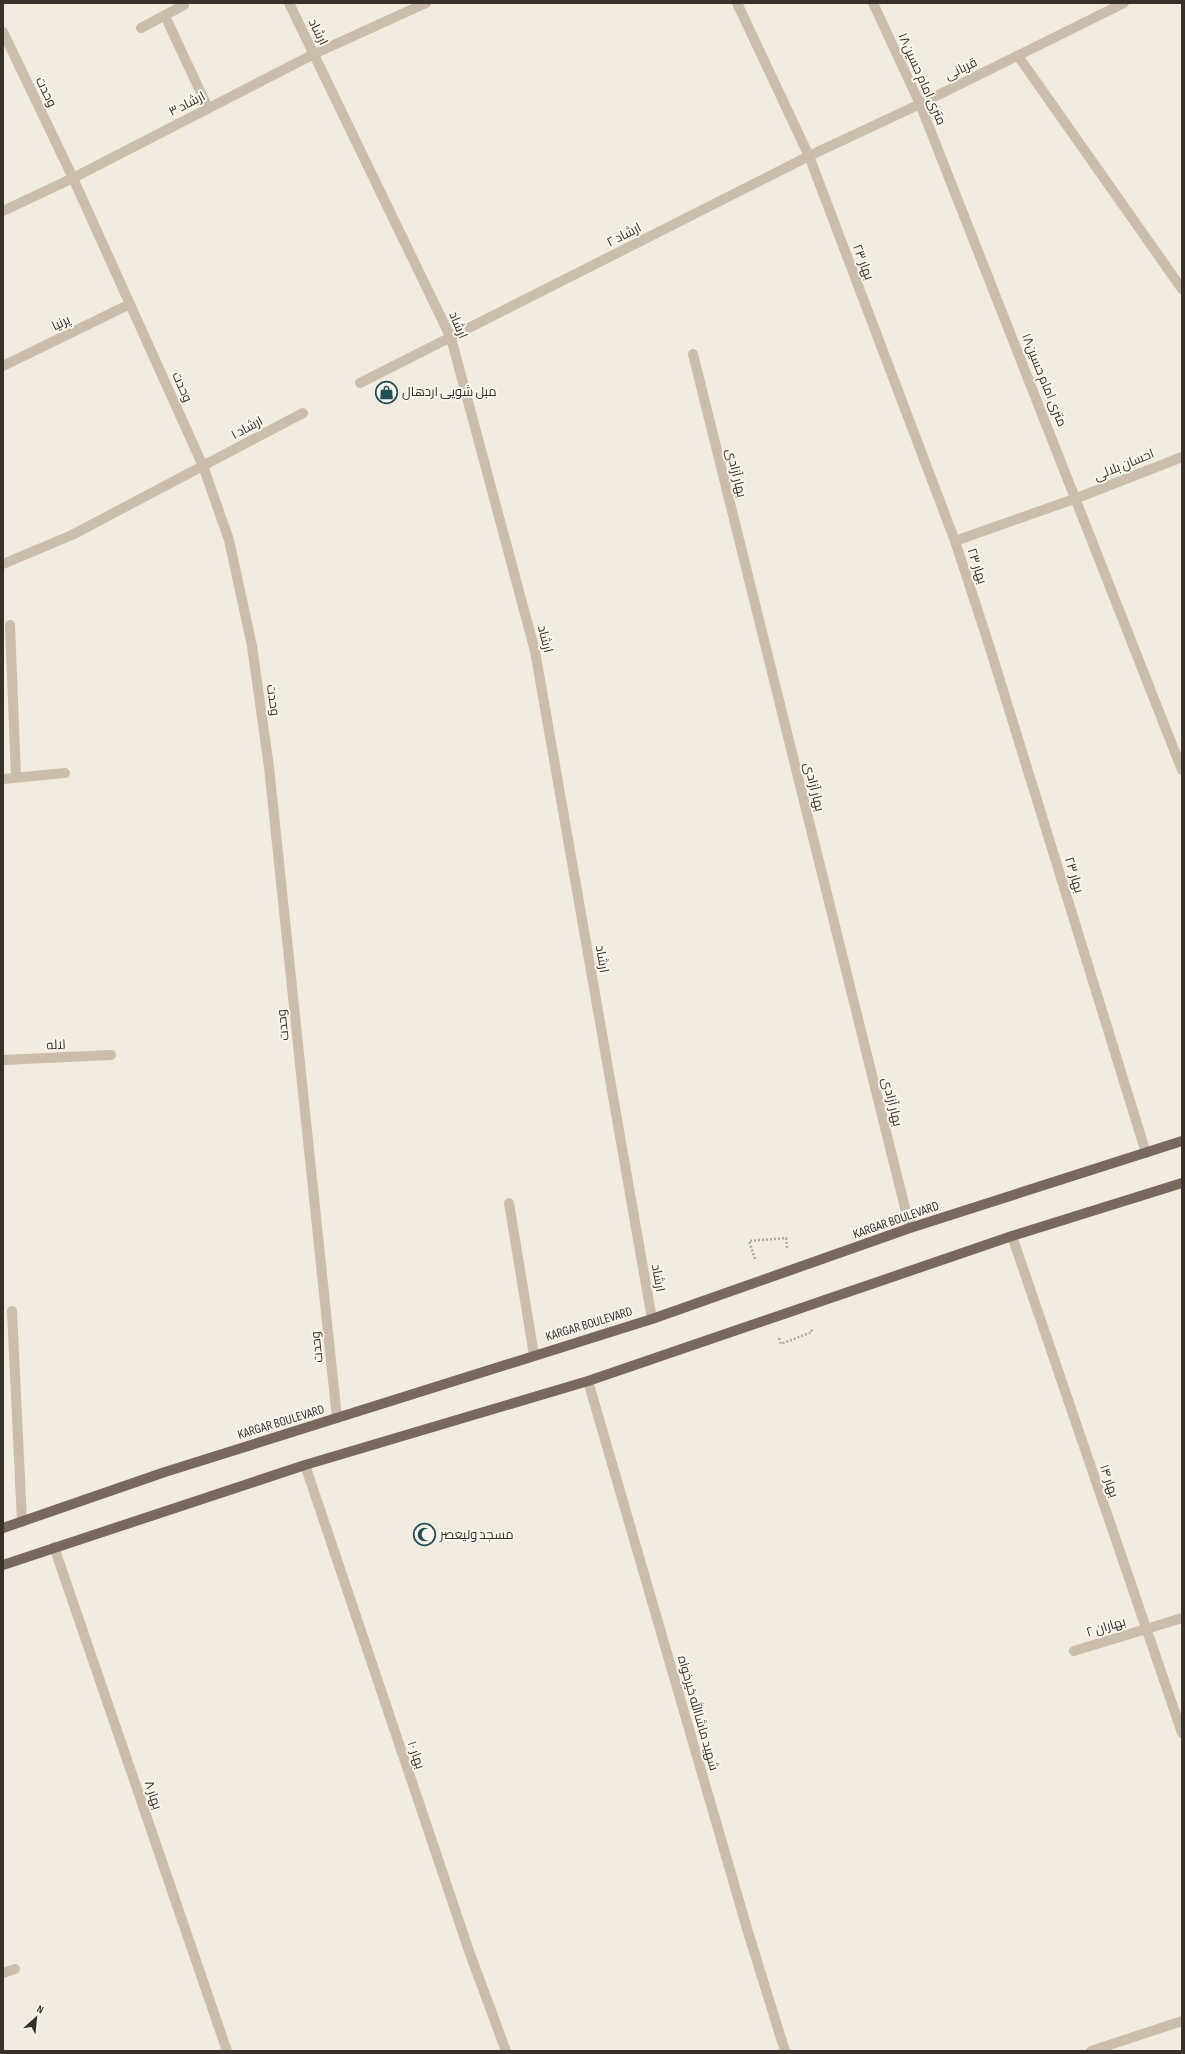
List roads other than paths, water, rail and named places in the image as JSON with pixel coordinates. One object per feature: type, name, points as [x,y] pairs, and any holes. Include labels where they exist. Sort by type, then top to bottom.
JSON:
[{"type":"main road","name":"KARGAR BOULEVARD","points":[[3,1528],[165,1472],[652,1319],[910,1228],[1182,1141]]},
{"type":"main road","points":[[3,1565],[305,1465],[588,1381],[1012,1236],[1182,1183]]},
{"type":"street","name":"ارشاد","points":[[289,3],[451,338],[535,651],[652,1319]]},
{"type":"street","name":"ارشاد ۳","points":[[3,211],[73,178],[314,54],[426,3]]},
{"type":"street","name":"بهار ۲۳","points":[[738,3],[808,156],[955,541],[990,648],[1146,1153]]},
{"type":"street","name":"۱۸متری امام حسین","points":[[873,3],[920,104],[1182,770]]},
{"type":"street","name":"قربانی","points":[[808,156],[920,104],[1124,3]]},
{"type":"street","points":[[141,28],[184,5]]},
{"type":"street","points":[[164,16],[208,108]]},
{"type":"street","name":"وحدت","points":[[3,32],[73,178],[203,466],[229,540],[252,646],[270,767],[337,1418]]},
{"type":"street","points":[[1018,56],[1182,289]]},
{"type":"street","name":"ارشاد ۲","points":[[451,338],[808,156]]},
{"type":"street","name":"پرنیا","points":[[3,366],[130,304]]},
{"type":"street","points":[[360,383],[451,338]]},
{"type":"street","name":"بهار آزادی","points":[[693,354],[910,1228]]},
{"type":"street","name":"ارشاد ۱","points":[[3,564],[72,535],[303,413]]},
{"type":"street","name":"احسان بلالی","points":[[955,541],[1076,498],[1182,457]]},
{"type":"street","points":[[10,625],[16,777]]},
{"type":"street","points":[[3,779],[65,773]]},
{"type":"street","name":"لاله","points":[[3,1060],[111,1055]]},
{"type":"street","points":[[509,1203],[534,1355]]},
{"type":"street","name":"بهار ۱۴","points":[[1012,1236],[1182,1733]]},
{"type":"street","points":[[12,1311],[22,1522]]},
{"type":"street","name":"شهید ماشاالله خیرخواه","points":[[588,1381],[745,1924],[785,2051]]},
{"type":"street","name":"بهار ۱۰","points":[[305,1465],[469,1951],[506,2051]]},
{"type":"street","name":"بهار ۸","points":[[54,1547],[226,2051]]},
{"type":"street","name":"بهاران ۲","points":[[1074,1651],[1182,1618]]},
{"type":"street","points":[[3,1974],[15,1969]]},
{"type":"street","points":[[1091,2051],[1182,2021]]},
{"type":"place","name":"مبل شویی اردهال","points":[[386,392]]},
{"type":"place","name":"مسجد ولیعصر","points":[[424,1535]]}]
